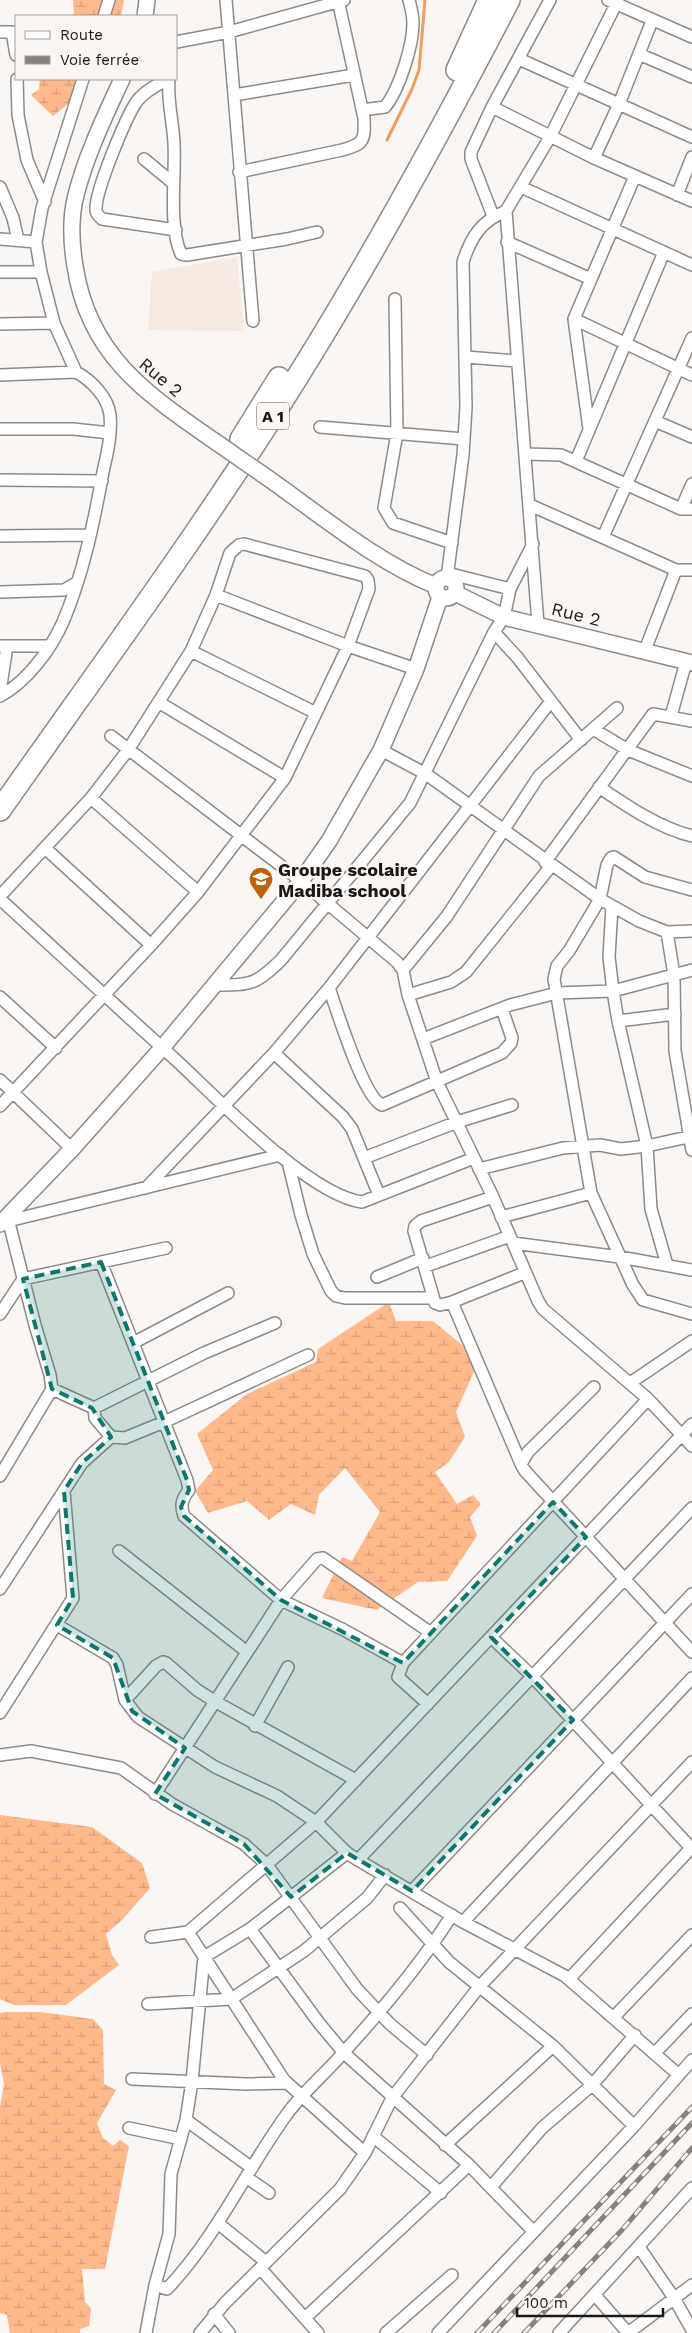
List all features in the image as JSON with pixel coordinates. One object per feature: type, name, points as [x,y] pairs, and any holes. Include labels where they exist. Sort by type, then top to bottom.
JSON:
[{"type":"highway","name":"A 1","points":[[0,786],[220,471],[316,320],[357,252],[444,97],[489,0]]},
{"type":"highway","name":"A 1","points":[[0,810],[214,505],[274,414],[372,254],[433,146],[509,0]]},
{"type":"street","points":[[104,15],[109,0]]},
{"type":"street","points":[[145,15],[147,0]]},
{"type":"street","points":[[226,0],[245,245],[253,321]]},
{"type":"street","points":[[178,42],[229,32],[340,0],[362,110],[365,136],[358,146],[239,172]]},
{"type":"street","points":[[362,110],[385,107],[393,93],[405,64],[412,31],[412,15],[409,0]]},
{"type":"street","points":[[493,216],[471,160],[471,152],[492,107],[550,0]]},
{"type":"street","points":[[538,624],[530,505],[506,242],[506,212],[550,137],[614,1],[652,21],[692,37]]},
{"type":"street","points":[[594,158],[619,104],[652,21]]},
{"type":"street","points":[[9,31],[15,52]]},
{"type":"street","points":[[638,54],[692,77]]},
{"type":"street","points":[[519,59],[692,137]]},
{"type":"street","points":[[234,95],[354,75]]},
{"type":"street","points":[[16,80],[18,115],[26,160],[45,202]]},
{"type":"street","points":[[76,372],[54,323],[41,272],[36,242],[37,228],[83,80]]},
{"type":"street","name":"Rue 2","points":[[122,80],[85,167],[76,195],[71,226],[74,264],[82,301],[95,329],[121,368],[159,403],[373,551],[421,580],[445,586],[504,617],[689,662]]},
{"type":"street","points":[[166,80],[143,94],[134,108],[111,160],[98,197],[96,210],[102,219],[176,230]]},
{"type":"street","points":[[168,80],[168,99],[175,145],[173,183],[179,251],[183,255],[317,232]]},
{"type":"street","points":[[492,107],[594,158],[692,201]]},
{"type":"street","points":[[677,195],[692,158]]},
{"type":"street","points":[[144,159],[173,183]]},
{"type":"street","points":[[589,429],[574,319],[634,176]]},
{"type":"street","points":[[0,187],[13,218],[18,240]]},
{"type":"street","points":[[521,187],[692,265]]},
{"type":"street","points":[[5,1220],[72,1149],[162,1048],[301,881],[343,819],[381,750],[416,669],[445,586],[464,439],[466,357],[464,262],[470,240],[483,224],[493,216],[506,212]]},
{"type":"street","points":[[0,239],[36,242]]},
{"type":"street","points":[[506,242],[591,279]]},
{"type":"street","points":[[576,461],[664,252]]},
{"type":"street","points":[[0,272],[41,272]]},
{"type":"street","points":[[395,299],[397,433],[385,500],[386,514],[393,523],[452,543]]},
{"type":"street","points":[[574,319],[692,375]]},
{"type":"street","points":[[0,324],[54,323]]},
{"type":"street","points":[[603,537],[692,338]]},
{"type":"street","points":[[466,357],[517,361]]},
{"type":"street","points":[[0,375],[76,372],[85,376],[106,402],[110,414],[110,433],[90,535],[63,622],[50,646],[12,690],[0,696]]},
{"type":"street","points":[[655,421],[692,437]]},
{"type":"street","points":[[320,427],[464,439]]},
{"type":"street","points":[[0,429],[73,429],[110,433]]},
{"type":"street","points":[[525,454],[554,454],[576,461],[686,509],[692,484]]},
{"type":"street","points":[[0,480],[102,481]]},
{"type":"street","points":[[530,505],[676,570],[692,570]]},
{"type":"street","points":[[0,536],[90,535]]},
{"type":"street","points":[[0,1106],[14,1093],[105,995],[151,946],[198,892],[241,837],[285,778],[348,646],[369,589],[368,580],[365,576],[244,544],[239,545],[230,553],[216,594],[191,651],[160,703],[128,750],[90,798],[1,895],[1,900],[105,995],[162,1048],[284,1159],[328,1190],[345,1198],[362,1202],[379,1194],[477,1163],[584,1145],[622,1149],[647,1146],[691,1136]]},
{"type":"street","points":[[216,985],[244,985],[256,981],[281,960],[410,803],[426,774],[494,632],[504,617],[510,589],[533,544]]},
{"type":"street","points":[[645,650],[676,570]]},
{"type":"street","points":[[0,586],[0,592],[64,590],[76,584]]},
{"type":"street","points":[[445,586],[510,589]]},
{"type":"street","points":[[216,594],[348,646],[416,669]]},
{"type":"street","points":[[494,632],[517,657],[581,740]]},
{"type":"street","points":[[0,692],[4,646],[50,646]]},
{"type":"street","points":[[191,651],[316,713]]},
{"type":"street","points":[[671,716],[689,662]]},
{"type":"street","points":[[146,1188],[226,1106],[329,988],[469,804],[551,701]]},
{"type":"street","points":[[160,703],[285,778]]},
{"type":"street","points":[[403,970],[434,934],[539,776],[617,708]]},
{"type":"street","points":[[408,995],[451,982],[466,972],[548,864],[599,787],[654,714],[692,721]]},
{"type":"street","points":[[593,729],[628,750],[692,776]]},
{"type":"street","points":[[111,736],[301,881],[368,937],[403,970],[408,995],[437,1082],[493,1197],[524,1273],[543,1309],[648,1399],[692,1446]]},
{"type":"street","points":[[381,750],[426,774],[548,864],[612,906],[639,921],[667,932],[692,931]]},
{"type":"street","points":[[599,787],[672,830],[692,836]]},
{"type":"street","points":[[90,798],[198,892]]},
{"type":"street","points":[[45,848],[151,946]]},
{"type":"street","points":[[692,890],[645,876],[614,857],[609,859],[600,899],[570,951],[556,966],[554,979],[558,993],[591,1193],[620,1258],[643,1300],[692,1314]]},
{"type":"street","points":[[612,906],[609,957],[613,991],[618,1021],[647,1146],[651,1209],[667,1265]]},
{"type":"street","points":[[667,932],[674,975],[675,1051],[692,1150]]},
{"type":"street","points":[[423,1039],[502,1009],[558,993],[613,991],[692,970]]},
{"type":"street","points":[[329,988],[361,1074],[378,1104],[382,1105],[493,1059],[507,1048],[512,1038],[502,1009]]},
{"type":"street","points":[[0,997],[56,1048]]},
{"type":"street","points":[[618,1021],[675,1014]]},
{"type":"street","points":[[274,1053],[343,1117],[352,1130],[379,1194]]},
{"type":"street","points":[[0,1080],[72,1149]]},
{"type":"street","points":[[364,1158],[457,1122],[512,1105]]},
{"type":"street","points":[[5,1220],[284,1159]]},
{"type":"street","points":[[284,1159],[313,1254],[331,1291],[336,1296],[345,1298],[433,1298]]},
{"type":"street","points":[[501,1217],[591,1193]]},
{"type":"street","points":[[493,1197],[418,1223],[414,1231],[435,1303],[440,1305],[452,1302],[524,1273]]},
{"type":"street","points":[[0,1476],[52,1389],[50,1375],[5,1220]]},
{"type":"street","points":[[377,1277],[424,1262],[512,1240],[692,1270]]},
{"type":"street","points":[[0,1314],[23,1279],[166,1248]]},
{"type":"street","points":[[101,1262],[187,1480],[189,1490],[183,1497],[181,1507],[184,1516],[281,1600],[344,1630],[403,1663]]},
{"type":"street","points":[[133,1343],[228,1292]]},
{"type":"street","points":[[452,1302],[525,1471],[692,1652]]},
{"type":"street","points":[[94,1408],[204,1353],[275,1324]]},
{"type":"street","points":[[630,1383],[692,1341]]},
{"type":"street","points":[[0,1589],[82,1462],[111,1437],[125,1438],[164,1422],[308,1355]]},
{"type":"street","points":[[521,1464],[528,1452],[594,1387]]},
{"type":"street","points":[[52,1389],[94,1408]]},
{"type":"street","points":[[428,1704],[398,1677],[403,1663],[648,1399]]},
{"type":"street","points":[[94,1408],[95,1418],[111,1437]]},
{"type":"street","points":[[151,1937],[188,1932],[316,1822],[692,1424]]},
{"type":"street","points":[[0,1713],[73,1598],[64,1491]]},
{"type":"street","points":[[358,1860],[692,1508]]},
{"type":"street","points":[[119,1551],[247,1652]]},
{"type":"street","points":[[155,1794],[281,1600],[317,1559],[323,1558],[431,1633]]},
{"type":"street","points":[[412,1890],[692,1594]]},
{"type":"street","points":[[57,1625],[113,1658],[117,1665],[125,1700],[138,1718],[229,1774],[277,1796],[316,1822],[346,1853],[412,1890],[463,1922],[516,1948],[569,1979],[679,2075]]},
{"type":"street","points":[[490,1637],[532,1676],[692,1848],[569,1979]]},
{"type":"street","points":[[125,1700],[156,1666],[163,1662],[197,1690],[255,1726],[281,1738],[356,1780]]},
{"type":"street","points":[[255,1726],[288,1667]]},
{"type":"street","points":[[463,1922],[692,1678]]},
{"type":"street","points":[[0,1755],[31,1751],[121,1768],[155,1794],[244,1844],[267,1865],[357,1989],[378,2012],[427,2055]]},
{"type":"street","points":[[200,2333],[214,2314],[340,2189],[366,2153],[392,2098],[479,1987],[692,1762]]},
{"type":"street","points":[[204,1957],[250,1929],[346,1853]]},
{"type":"street","points":[[148,2004],[201,2000],[223,2001],[231,1999],[280,1968],[321,1938],[367,1898],[385,1875]]},
{"type":"street","points":[[400,1908],[448,1962],[553,2046],[634,2126]]},
{"type":"street","points":[[155,2286],[168,2288],[219,2224],[287,2114],[344,2053],[378,2012],[432,1944],[452,1915]]},
{"type":"street","points":[[250,1929],[307,2007],[344,2053],[469,2165],[533,2231]]},
{"type":"street","points":[[188,1932],[287,2083],[366,2153]]},
{"type":"street","points":[[614,2017],[692,1935]]},
{"type":"street","points":[[146,2333],[155,2286],[169,2234],[170,2184],[186,2120],[192,2081],[204,1957]]},
{"type":"street","points":[[655,2053],[692,2014]]},
{"type":"street","points":[[491,2187],[542,2128],[592,2085],[635,2035]]},
{"type":"street","points":[[445,2145],[553,2046]]},
{"type":"street","points":[[438,2333],[634,2126],[692,2060]]},
{"type":"street","points":[[132,2079],[246,2084],[287,2083]]},
{"type":"street","points":[[186,2120],[249,2173],[269,2193]]},
{"type":"street","points":[[129,2128],[180,2139]]},
{"type":"street","points":[[373,2136],[441,2193]]},
{"type":"street","points":[[305,2318],[469,2165]]},
{"type":"street","points":[[559,2333],[690,2195]]},
{"type":"street","points":[[219,2224],[263,2265],[318,2333]]},
{"type":"street","points":[[639,2247],[674,2298],[692,2330]]},
{"type":"street","points":[[386,2333],[452,2275]]},
{"type":"street","points":[[595,2295],[628,2333],[692,2285]]},
{"type":"street","points":[[214,2314],[229,2333]]},
{"type":"highlighted area","points":[[101,1262],[187,1480],[189,1490],[181,1507],[184,1516],[281,1600],[403,1663],[553,1502],[586,1537],[491,1637],[573,1720],[412,1891],[347,1853],[291,1897],[244,1844],[155,1794],[185,1748],[132,1711],[113,1658],[57,1625],[73,1598],[64,1491],[82,1463],[111,1437],[92,1408],[52,1389],[23,1279]]},
{"type":"shaded area","points":[[237,257],[244,331],[148,330],[152,272]]},
{"type":"green space","points":[[73,0],[124,0],[121,15],[74,15]]},
{"type":"green space","points":[[40,80],[89,80],[72,101],[53,116],[31,95],[39,89]]},
{"type":"green space","points":[[389,1302],[396,1321],[433,1321],[462,1345],[476,1367],[456,1412],[465,1437],[449,1462],[435,1472],[457,1504],[473,1495],[481,1504],[470,1517],[477,1536],[447,1581],[418,1582],[377,1610],[322,1598],[342,1557],[352,1561],[380,1512],[345,1468],[319,1495],[315,1515],[291,1504],[269,1520],[247,1501],[208,1513],[195,1491],[213,1470],[197,1434],[247,1394],[316,1362],[318,1349]]},
{"type":"green space","points":[[0,1815],[92,1827],[142,1863],[150,1888],[123,1919],[106,1934],[112,1955],[119,1965],[66,2005],[14,2005],[0,1999]]},
{"type":"green space","points":[[40,2012],[93,2019],[103,2030],[104,2084],[116,2090],[97,2123],[103,2138],[113,2146],[120,2140],[129,2146],[105,2269],[82,2269],[85,2302],[91,2309],[89,2326],[80,2329],[80,2333],[10,2333],[7,2315],[0,2313],[0,2106],[4,2084],[0,2063],[0,2013]]},
{"type":"waterway","points":[[387,140],[412,89],[419,70],[425,0]]},
{"type":"railway","points":[[477,2333],[692,2107]]},
{"type":"railway","points":[[494,2333],[692,2123]]},
{"type":"railway","points":[[524,2333],[621,2231],[692,2148]]},
{"type":"place","name":"Groupe scolaire Madiba school","points":[[261,900]]}]
